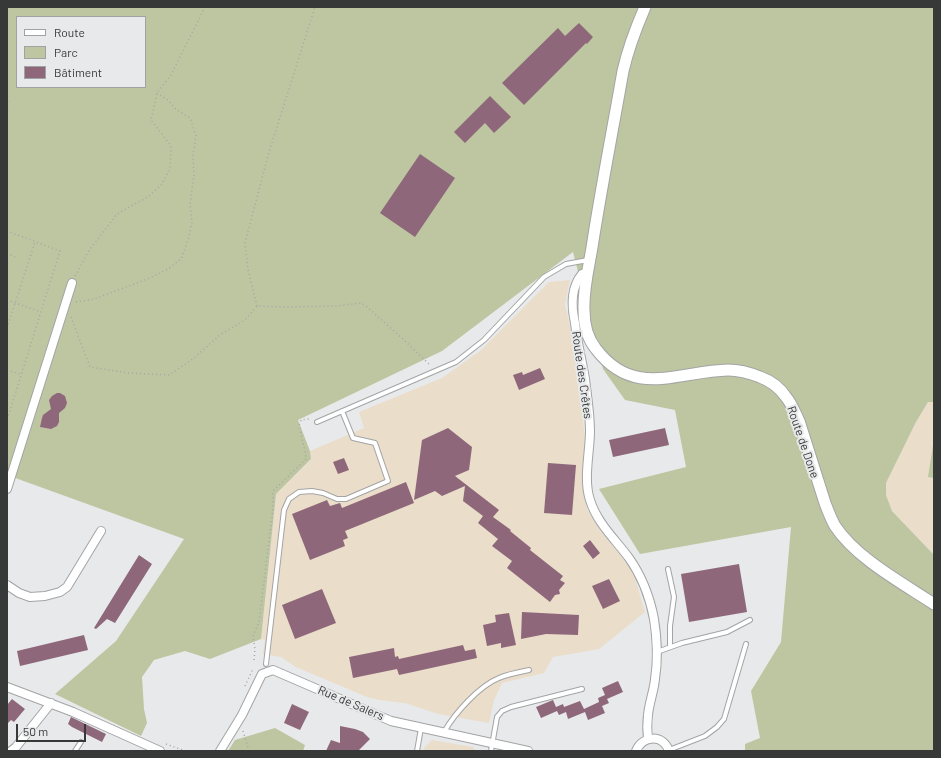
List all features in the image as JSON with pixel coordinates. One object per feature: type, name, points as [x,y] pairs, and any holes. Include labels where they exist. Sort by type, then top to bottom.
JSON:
[{"type":"street","name":"Route des Crêtes","points":[[645,7],[627,53],[590,260],[587,273],[582,274],[578,279],[573,294],[572,307],[576,336],[585,379],[589,413],[590,432],[588,484],[590,499],[594,511],[601,522],[638,573],[646,590],[654,619],[657,668],[648,713],[648,739]]},
{"type":"street","name":"Route de Done","points":[[587,273],[584,319],[590,339],[595,348],[608,362],[626,374],[646,378],[656,379],[729,370],[755,375],[766,379],[787,398],[799,421],[825,503],[836,526],[855,549],[866,558],[934,604]]},
{"type":"street","points":[[7,488],[72,283]]},
{"type":"street","points":[[7,584],[19,593],[30,597],[45,596],[60,592],[67,587],[101,531]]},
{"type":"street","name":"Rue de Salers","points":[[220,751],[239,720],[262,674],[273,670],[390,721],[444,732],[491,747],[528,751]]},
{"type":"street","points":[[9,690],[51,703],[160,751]]},
{"type":"street","points":[[11,751],[16,747],[51,703]]},
{"type":"street","points":[[636,751],[642,742],[654,738],[660,740],[669,750]]},
{"type":"lane","points":[[317,422],[456,362],[484,340],[544,277],[566,264],[590,260]]},
{"type":"lane","points":[[266,664],[284,510],[289,499],[299,492],[312,491],[323,493],[337,499],[346,498],[388,481],[375,443],[353,438],[342,411]]},
{"type":"lane","points":[[668,569],[674,597],[670,626],[670,647]]},
{"type":"lane","points":[[657,652],[682,643],[727,632],[750,620]]},
{"type":"lane","points":[[669,750],[705,736],[717,727],[724,719],[746,644]]},
{"type":"lane","points":[[444,732],[454,717],[486,685],[499,678],[529,670]]},
{"type":"lane","points":[[491,747],[497,717],[502,711],[511,707],[582,689]]},
{"type":"lane","points":[[417,751],[421,727]]},
{"type":"lane","points":[[75,751],[81,742]]},
{"type":"path","points":[[72,283],[88,252],[117,214],[149,196],[162,184],[170,169],[171,146],[151,120],[157,94],[171,75],[205,7]]},
{"type":"path","points":[[257,306],[248,270],[245,244],[269,152],[315,7]]},
{"type":"path","points":[[157,94],[168,100],[177,110],[190,118],[196,136],[193,155],[194,176],[190,204],[192,222],[189,237],[181,258],[168,269],[150,278],[94,299],[66,303],[90,367],[129,373],[169,375],[194,358],[220,335],[245,320],[257,306]]},
{"type":"path","points":[[7,98],[7,122]]},
{"type":"path","points":[[7,232],[60,251],[7,420]]},
{"type":"path","points":[[7,328],[35,242]]},
{"type":"path","points":[[7,254],[16,256]]},
{"type":"path","points":[[7,300],[41,312]]},
{"type":"path","points":[[257,306],[337,306],[361,303],[405,341],[435,371]]},
{"type":"path","points":[[7,370],[21,375]]},
{"type":"path","points":[[239,720],[249,751]]},
{"type":"shaded area","points":[[570,280],[565,304],[572,335],[585,437],[583,490],[587,509],[601,532],[619,553],[634,575],[645,612],[599,649],[553,657],[544,673],[502,683],[494,700],[489,723],[438,714],[405,703],[367,697],[296,667],[281,657],[263,654],[265,640],[261,639],[276,494],[311,460],[310,451],[364,428],[359,412],[442,378],[480,351],[549,282]]},
{"type":"shaded area","points":[[928,402],[934,402],[934,555],[892,511],[886,495],[886,483],[916,422]]},
{"type":"shaded area","points":[[432,740],[473,747],[476,751],[424,751],[424,748]]},
{"type":"green space","points":[[7,7],[934,7],[934,402],[928,402],[916,422],[886,483],[886,495],[892,511],[934,555],[934,751],[745,751],[745,744],[760,738],[751,691],[781,642],[791,527],[640,554],[599,489],[686,467],[675,410],[625,400],[603,369],[573,252],[442,351],[298,420],[310,451],[311,459],[276,494],[261,639],[210,659],[185,651],[154,660],[142,677],[144,709],[147,723],[141,736],[55,694],[116,641],[184,539],[7,475]]},
{"type":"green space","points":[[934,439],[934,478],[928,477]]},
{"type":"green space","points":[[275,728],[305,745],[303,751],[228,751],[235,740]]},
{"type":"building","points":[[579,23],[593,37],[524,105],[502,83],[558,28],[565,36]]},
{"type":"building","points":[[490,96],[511,117],[494,133],[485,123],[465,143],[454,132]]},
{"type":"building","points":[[420,154],[455,178],[415,237],[380,213]]},
{"type":"building","points":[[540,368],[545,379],[519,390],[513,375],[522,372],[523,375]]},
{"type":"building","points":[[57,393],[65,396],[67,403],[65,408],[59,413],[59,422],[57,426],[51,429],[40,427],[43,415],[51,409],[49,400]]},
{"type":"building","points":[[448,428],[472,447],[469,470],[455,476],[499,510],[493,517],[511,530],[510,531],[531,548],[530,550],[563,576],[560,580],[565,583],[559,590],[560,594],[555,595],[550,602],[507,568],[512,561],[492,546],[498,539],[478,523],[483,516],[463,501],[465,486],[442,496],[435,491],[414,500],[422,440]]},
{"type":"building","points":[[665,428],[669,445],[613,457],[609,440]]},
{"type":"building","points":[[344,458],[349,470],[338,474],[333,462]]},
{"type":"building","points":[[548,463],[576,465],[572,515],[544,513]]},
{"type":"building","points":[[406,482],[414,503],[345,531],[348,538],[343,540],[345,546],[310,560],[292,514],[327,500],[330,506],[340,503],[342,508]]},
{"type":"building","points":[[590,540],[600,553],[593,559],[583,546]]},
{"type":"building","points":[[139,555],[152,564],[115,623],[107,619],[96,629],[94,628]]},
{"type":"building","points":[[739,564],[747,612],[689,622],[681,574]]},
{"type":"building","points":[[609,579],[620,601],[603,609],[592,586]]},
{"type":"building","points":[[322,589],[336,623],[295,639],[282,605]]},
{"type":"building","points":[[522,612],[579,615],[578,635],[546,634],[521,639]]},
{"type":"building","points":[[509,613],[516,645],[501,648],[501,643],[487,646],[483,625],[496,622],[495,615]]},
{"type":"building","points":[[84,635],[88,650],[20,666],[17,651]]},
{"type":"building","points":[[463,645],[465,651],[475,649],[477,658],[399,675],[397,669],[353,678],[349,657],[394,648],[395,657],[398,656],[399,659]]},
{"type":"building","points":[[618,681],[623,692],[607,699],[609,703],[602,706],[605,713],[588,720],[585,712],[568,719],[566,712],[559,715],[557,711],[541,718],[536,707],[553,700],[556,707],[563,704],[564,707],[580,701],[584,709],[599,702],[598,698],[605,695],[602,688]]},
{"type":"building","points":[[12,699],[25,709],[14,722],[11,720],[7,724],[7,705]]},
{"type":"building","points":[[292,704],[309,712],[300,730],[284,723]]},
{"type":"building","points":[[71,717],[106,734],[102,742],[68,724]]},
{"type":"building","points":[[340,726],[363,732],[370,739],[358,751],[326,751],[331,740],[340,743]]}]
